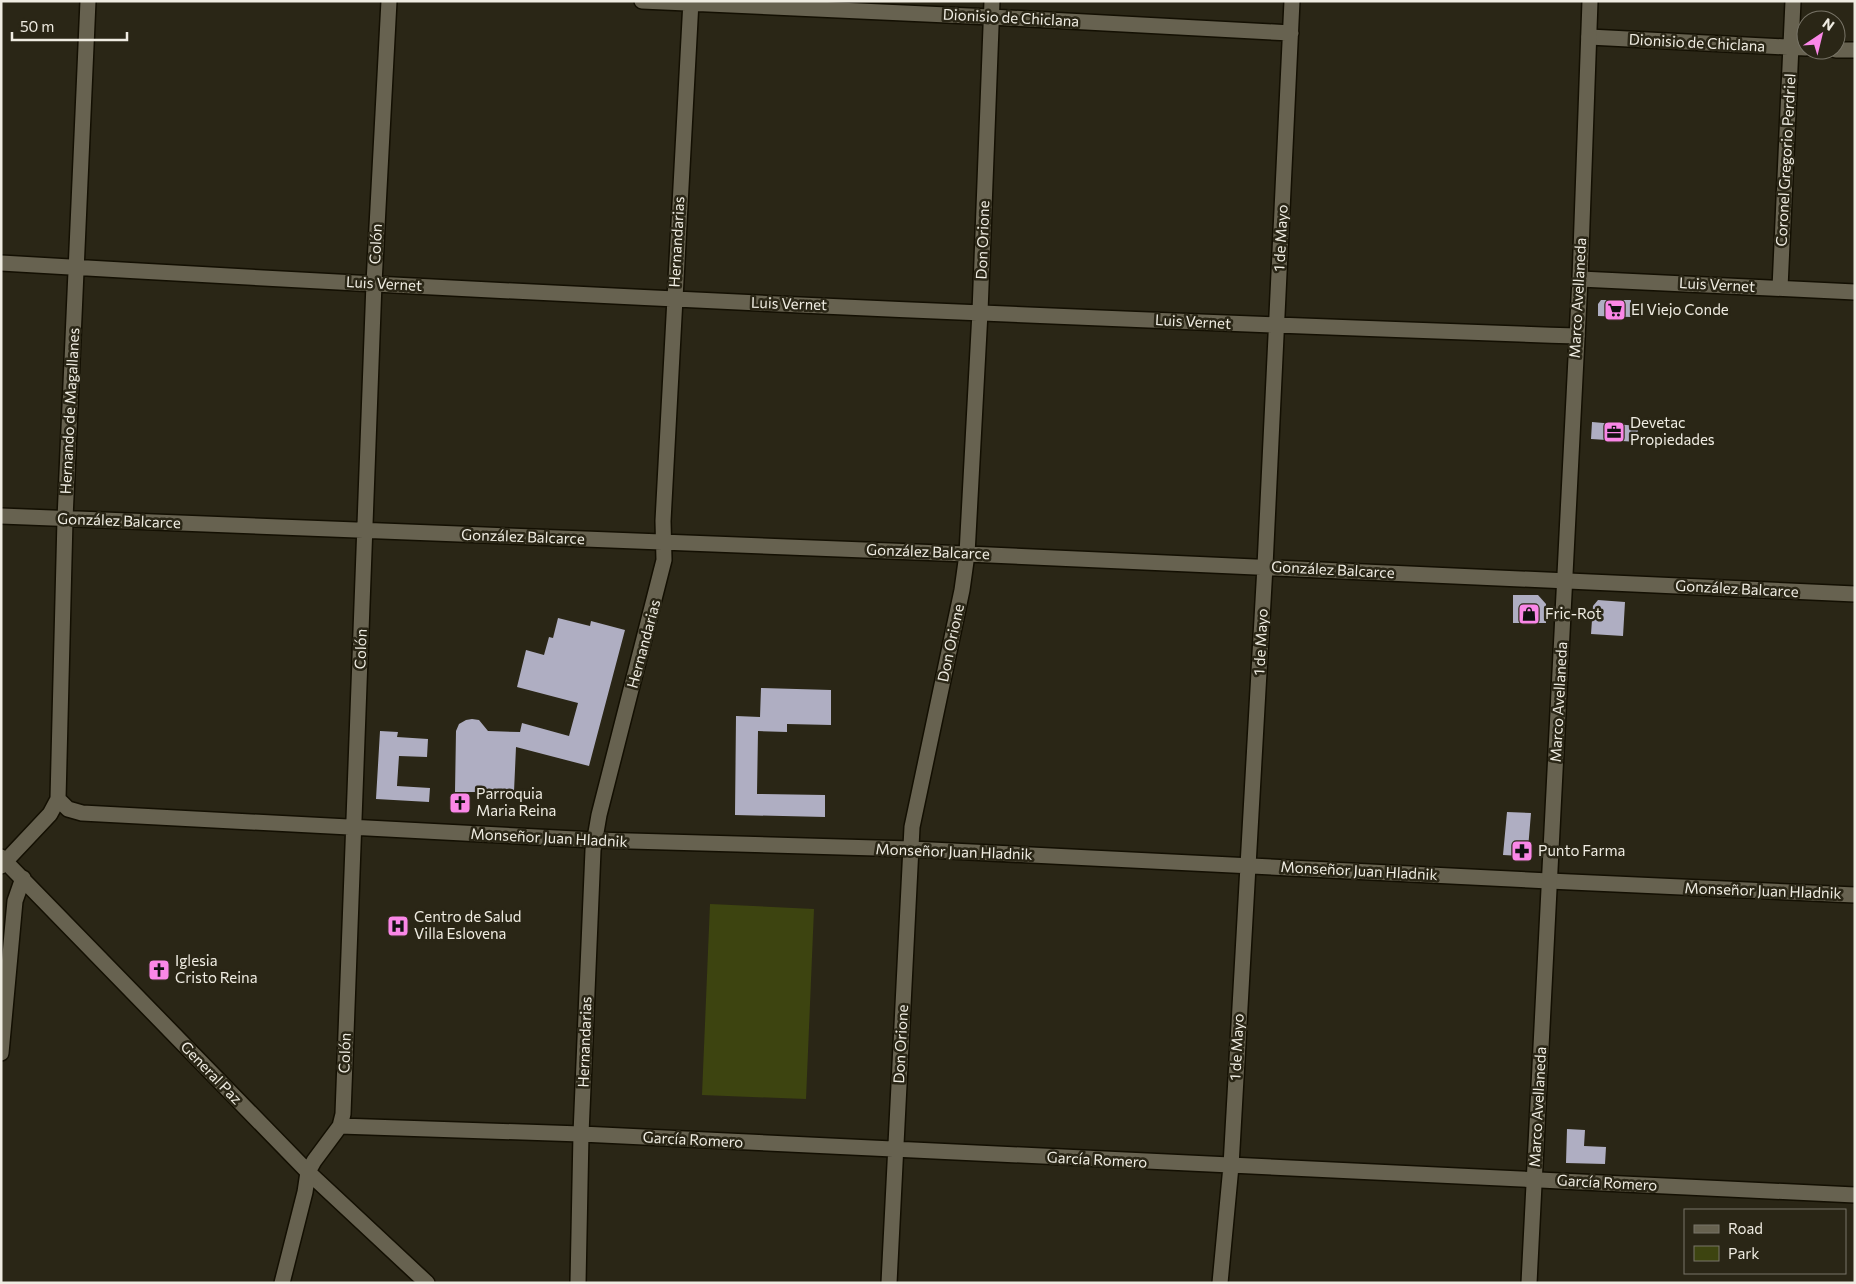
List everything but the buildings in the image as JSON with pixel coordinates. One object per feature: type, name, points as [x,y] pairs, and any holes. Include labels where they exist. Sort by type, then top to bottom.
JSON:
[{"type":"street","name":"Hernando de Magallanes","points":[[58,799],[65,518],[88,1]]},
{"type":"street","name":"Colón","points":[[282,1283],[306,1192],[308,1172],[340,1126],[343,1114],[374,283],[389,1]]},
{"type":"street","name":"Dionisio de Chiclana","points":[[642,1],[1291,33]]},
{"type":"street","name":"Don Orione","points":[[889,1283],[912,827],[962,590],[967,554],[980,312],[992,1]]},
{"type":"street","name":"1 de Mayo","points":[[1220,1283],[1230,1166],[1265,566],[1292,1]]},
{"type":"street","name":"Marco Avellaneda","points":[[1529,1283],[1580,279],[1590,1]]},
{"type":"street","name":"Coronel Gregorio Perdriel","points":[[1793,1],[1796,29]]},
{"type":"street","name":"Hernandarias","points":[[578,1283],[581,1134],[594,840],[662,575],[664,560],[664,512],[674,299],[691,2]]},
{"type":"street","name":"Dionisio de Chiclana","points":[[1589,37],[1796,48]]},
{"type":"street","name":"Coronel Gregorio Perdriel","points":[[1780,288],[1797,60]]},
{"type":"street","name":"Luis Vernet","points":[[1,263],[674,299],[1277,326],[1577,336]]},
{"type":"street","name":"Luis Vernet","points":[[1580,279],[1855,292]]},
{"type":"street","name":"González Balcarce","points":[[1,516],[1265,566],[1855,594]]},
{"type":"street","name":"Monseñor Juan Hladnik","points":[[58,799],[68,809],[82,813],[354,828],[594,840],[911,849],[1550,882],[1855,895]]},
{"type":"street","points":[[3,861],[50,814],[58,799]]},
{"type":"street","name":"General Paz","points":[[3,861],[23,878],[308,1172],[427,1283]]},
{"type":"street","points":[[1,1053],[15,901],[23,878]]},
{"type":"street","name":"García Romero","points":[[340,1126],[581,1134],[1855,1196]]},
{"type":"green space","points":[[710,904],[814,909],[806,1099],[702,1095]]},
{"type":"place","name":"El Viejo Conde","points":[[1615,310]]},
{"type":"place","name":"Devetac Propiedades","points":[[1614,432]]},
{"type":"place","name":"Fric-Rot","points":[[1529,614]]},
{"type":"place","name":"Parroquia Maria Reina","points":[[460,803]]},
{"type":"place","name":"Punto Farma","points":[[1522,851]]},
{"type":"place","name":"Centro de Salud Villa Eslovena","points":[[398,926]]},
{"type":"place","name":"Iglesia Cristo Reina","points":[[159,970]]}]
